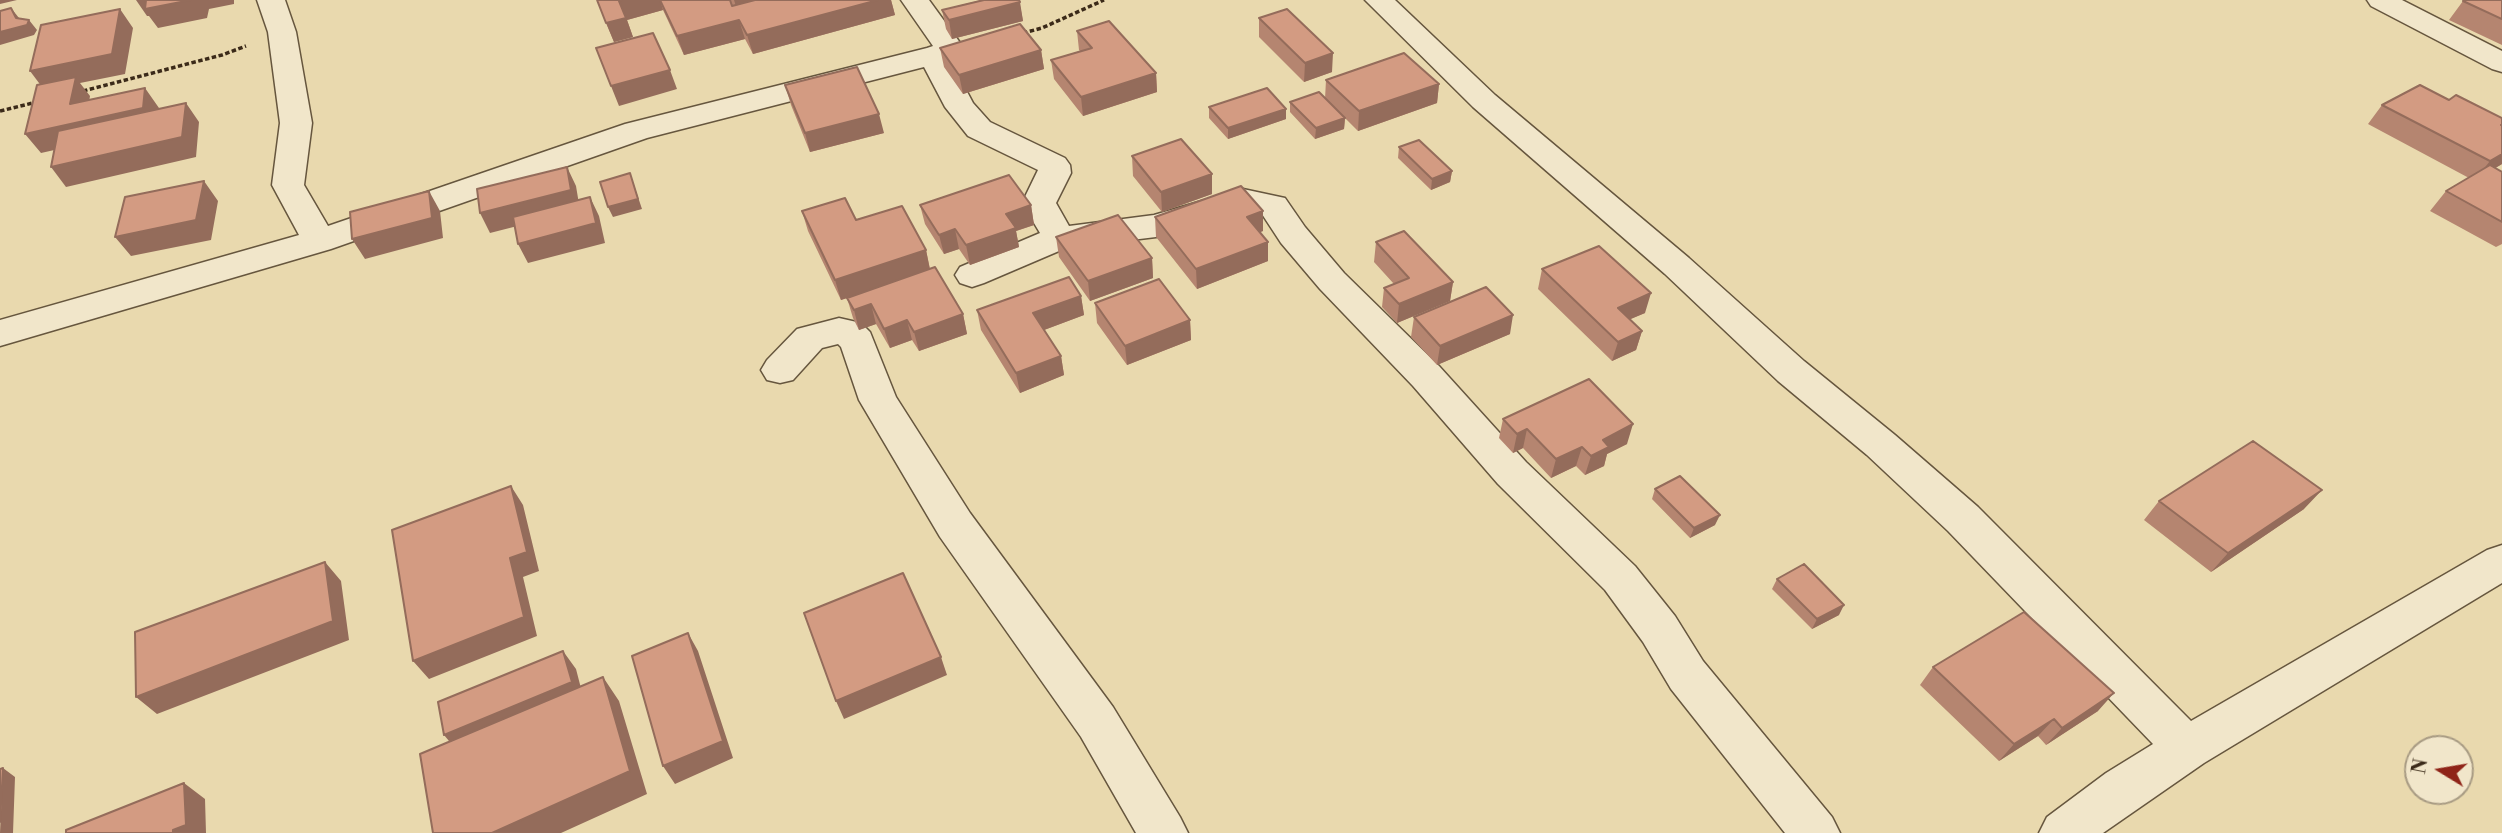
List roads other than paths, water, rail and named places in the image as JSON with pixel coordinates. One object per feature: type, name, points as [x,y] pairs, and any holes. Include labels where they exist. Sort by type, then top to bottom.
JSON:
[{"type":"street","points":[[271,0],[282,32],[296,123],[288,185],[318,242]]},
{"type":"street","points":[[915,0],[944,52],[939,67],[960,107],[979,130],[1017,145],[1054,165],[1055,173],[1039,203],[1060,238]]},
{"type":"street","points":[[1379,0],[1484,100],[1677,266],[1791,371],[1881,445],[1963,519],[2187,748]]},
{"type":"street","points":[[2381,0],[2502,63]]},
{"type":"street","points":[[0,333],[318,242],[636,131],[944,52]]},
{"type":"street","points":[[972,275],[1060,238],[1156,226],[1243,200],[1259,201],[1273,206],[1293,235],[1332,281],[1426,376],[1511,473],[1620,578],[1659,629],[1687,675],[1815,833]]},
{"type":"street","points":[[780,370],[810,338],[839,331],[848,332],[857,341],[878,400],[955,524],[1097,722],[1163,833]]},
{"type":"street","points":[[2064,833],[2123,789],[2187,748],[2502,562]]}]
